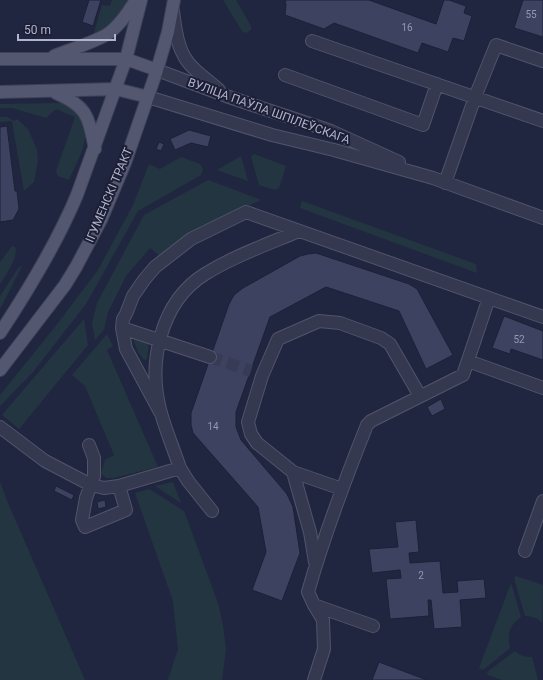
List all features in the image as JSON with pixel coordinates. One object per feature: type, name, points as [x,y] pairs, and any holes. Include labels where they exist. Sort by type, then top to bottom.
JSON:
[{"type":"main road","points":[[47,59],[96,40],[107,34],[121,21],[136,0]]},
{"type":"main road","points":[[0,333],[35,277],[64,224],[77,195],[95,149],[126,59],[141,0]]},
{"type":"main road","name":"ІГУМЕНСКІ ТРАКТ","points":[[0,370],[54,300],[76,267],[101,220],[125,163],[157,70],[168,32],[173,3]]},
{"type":"main road","name":"ВУЛІЦА ПАЎЛА ШПІЛЕЎСКАГА","points":[[0,59],[126,59],[157,70]]},
{"type":"main road","name":"ВУЛІЦА ПАЎЛА ШПІЛЕЎСКАГА","points":[[0,92],[116,89],[148,97]]},
{"type":"main road","points":[[51,91],[71,99],[83,109],[90,122],[95,149]]},
{"type":"street","points":[[173,3],[176,34],[183,55],[194,69],[226,96]]},
{"type":"street","points":[[312,41],[543,121]]},
{"type":"street","points":[[445,183],[475,97],[496,45],[543,61]]},
{"type":"street","name":"ВУЛІЦА ПАЎЛА ШПІЛЕЎСКАГА","points":[[157,70],[226,96],[331,131],[432,178],[543,218]]},
{"type":"street","points":[[285,75],[423,125],[437,84]]},
{"type":"street","name":"ВУЛІЦА ПАЎЛА ШПІЛЕЎСКАГА","points":[[148,97],[272,134],[432,178]]},
{"type":"street","points":[[212,511],[188,481],[180,468],[160,412],[126,349],[122,328],[123,319],[133,296],[144,280],[155,267],[190,239],[246,212],[543,317]]},
{"type":"street","points":[[160,412],[156,362],[159,340],[168,316],[182,293],[204,274],[227,261],[299,231]]},
{"type":"street","points":[[314,680],[324,648],[323,620],[308,592],[342,489],[367,426],[378,416],[463,375],[489,298]]},
{"type":"street","points":[[342,489],[293,472],[257,443],[251,434],[248,422],[256,374],[278,340],[319,321],[340,323],[381,338],[390,344],[420,396]]},
{"type":"street","points":[[122,328],[210,357]]},
{"type":"street","points":[[468,361],[543,388]]},
{"type":"street","points":[[0,426],[46,461],[91,485],[121,492],[180,468]]},
{"type":"street","points":[[89,445],[94,458],[94,476],[86,498],[82,520],[85,527],[126,510],[121,492]]},
{"type":"street","points":[[293,472],[310,532],[316,564]]},
{"type":"street","points":[[525,551],[543,501]]},
{"type":"street","points":[[314,605],[373,626]]},
{"type":"shaded area","points":[[112,0],[128,0],[119,18],[93,36],[102,5],[110,6]]},
{"type":"shaded area","points":[[223,0],[236,0],[251,26],[251,30],[246,33],[242,31]]},
{"type":"shaded area","points":[[63,103],[80,116],[84,124],[85,132],[85,140],[80,157],[69,180],[58,176],[56,171],[75,117],[56,109],[46,118],[12,108],[0,108],[0,104]]},
{"type":"shaded area","points":[[0,117],[7,117],[14,121],[17,119],[28,129],[37,150],[38,161],[34,182],[24,191],[13,121],[0,122]]},
{"type":"shaded area","points":[[254,154],[286,166],[279,188],[275,190],[259,185],[251,157]]},
{"type":"shaded area","points":[[241,156],[248,181],[217,170]]},
{"type":"shaded area","points":[[181,157],[200,164],[203,169],[201,175],[138,211],[86,304],[33,372],[0,406],[0,395],[55,327],[98,270],[133,205],[149,164],[160,169]]},
{"type":"shaded area","points":[[208,180],[261,200],[188,233],[160,256],[150,248],[126,276],[108,312],[104,330],[95,340],[92,323],[97,303],[144,215]]},
{"type":"shaded area","points":[[302,201],[476,264],[477,273],[300,208]]},
{"type":"shaded area","points":[[12,246],[16,248],[16,253],[11,267],[0,284],[0,262]]},
{"type":"shaded area","points":[[22,266],[0,309],[0,296],[19,267]]},
{"type":"shaded area","points":[[84,319],[88,345],[19,429],[2,415]]},
{"type":"shaded area","points":[[107,334],[113,346],[107,350],[158,467],[113,478],[106,478],[101,474],[105,460],[114,455],[85,386],[72,375]]},
{"type":"shaded area","points":[[133,339],[149,343],[147,359],[144,360],[138,352]]},
{"type":"shaded area","points":[[0,482],[8,503],[85,680],[0,680]]},
{"type":"shaded area","points":[[173,482],[181,503],[155,486]]},
{"type":"shaded area","points":[[149,489],[184,511],[218,603],[223,625],[226,649],[222,680],[168,680],[178,649],[173,601],[135,493]]},
{"type":"shaded area","points":[[516,576],[543,585],[542,623],[535,618],[525,616],[514,578]]},
{"type":"shaded area","points":[[511,583],[521,617],[511,627],[509,635],[510,648],[483,670],[479,668]]},
{"type":"shaded area","points":[[515,651],[523,656],[532,657],[538,680],[502,680],[488,675],[487,672]]},
{"type":"building","points":[[89,0],[101,0],[93,26],[82,22]]},
{"type":"building","points":[[285,0],[369,0],[436,24],[444,0],[449,0],[466,6],[464,13],[472,16],[464,41],[453,38],[448,52],[422,43],[418,53],[334,23],[324,29],[285,15]]},
{"type":"building","points":[[523,0],[543,0],[543,37],[514,28]]},
{"type":"building","points":[[7,126],[15,191],[17,191],[19,209],[13,220],[0,222],[0,127]]},
{"type":"building","points":[[189,130],[211,136],[208,147],[191,143],[175,150],[170,139]]},
{"type":"building","points":[[159,142],[164,144],[161,151],[156,149]]},
{"type":"building","points":[[316,253],[409,284],[417,289],[453,355],[426,369],[399,311],[326,287],[270,317],[236,412],[236,427],[241,440],[287,494],[293,507],[300,553],[282,601],[252,590],[266,552],[258,507],[193,433],[191,413],[229,304],[234,295],[243,288],[300,256]]},
{"type":"building","points":[[504,316],[543,331],[543,360],[511,349],[510,354],[492,348]]},
{"type":"building","points":[[441,399],[445,409],[432,416],[427,407]]},
{"type":"building","points":[[56,486],[74,495],[72,500],[54,491]]},
{"type":"building","points":[[105,500],[106,507],[98,509],[97,502]]},
{"type":"building","points":[[416,520],[419,552],[409,553],[410,563],[440,561],[443,593],[458,592],[457,581],[484,579],[486,598],[460,600],[462,627],[434,629],[431,600],[428,600],[429,616],[390,619],[386,579],[401,578],[400,570],[372,573],[369,549],[398,547],[395,522]]},
{"type":"building","points":[[379,662],[427,680],[372,680]]},
{"type":"tunnel","points":[[210,357],[251,371]]}]
